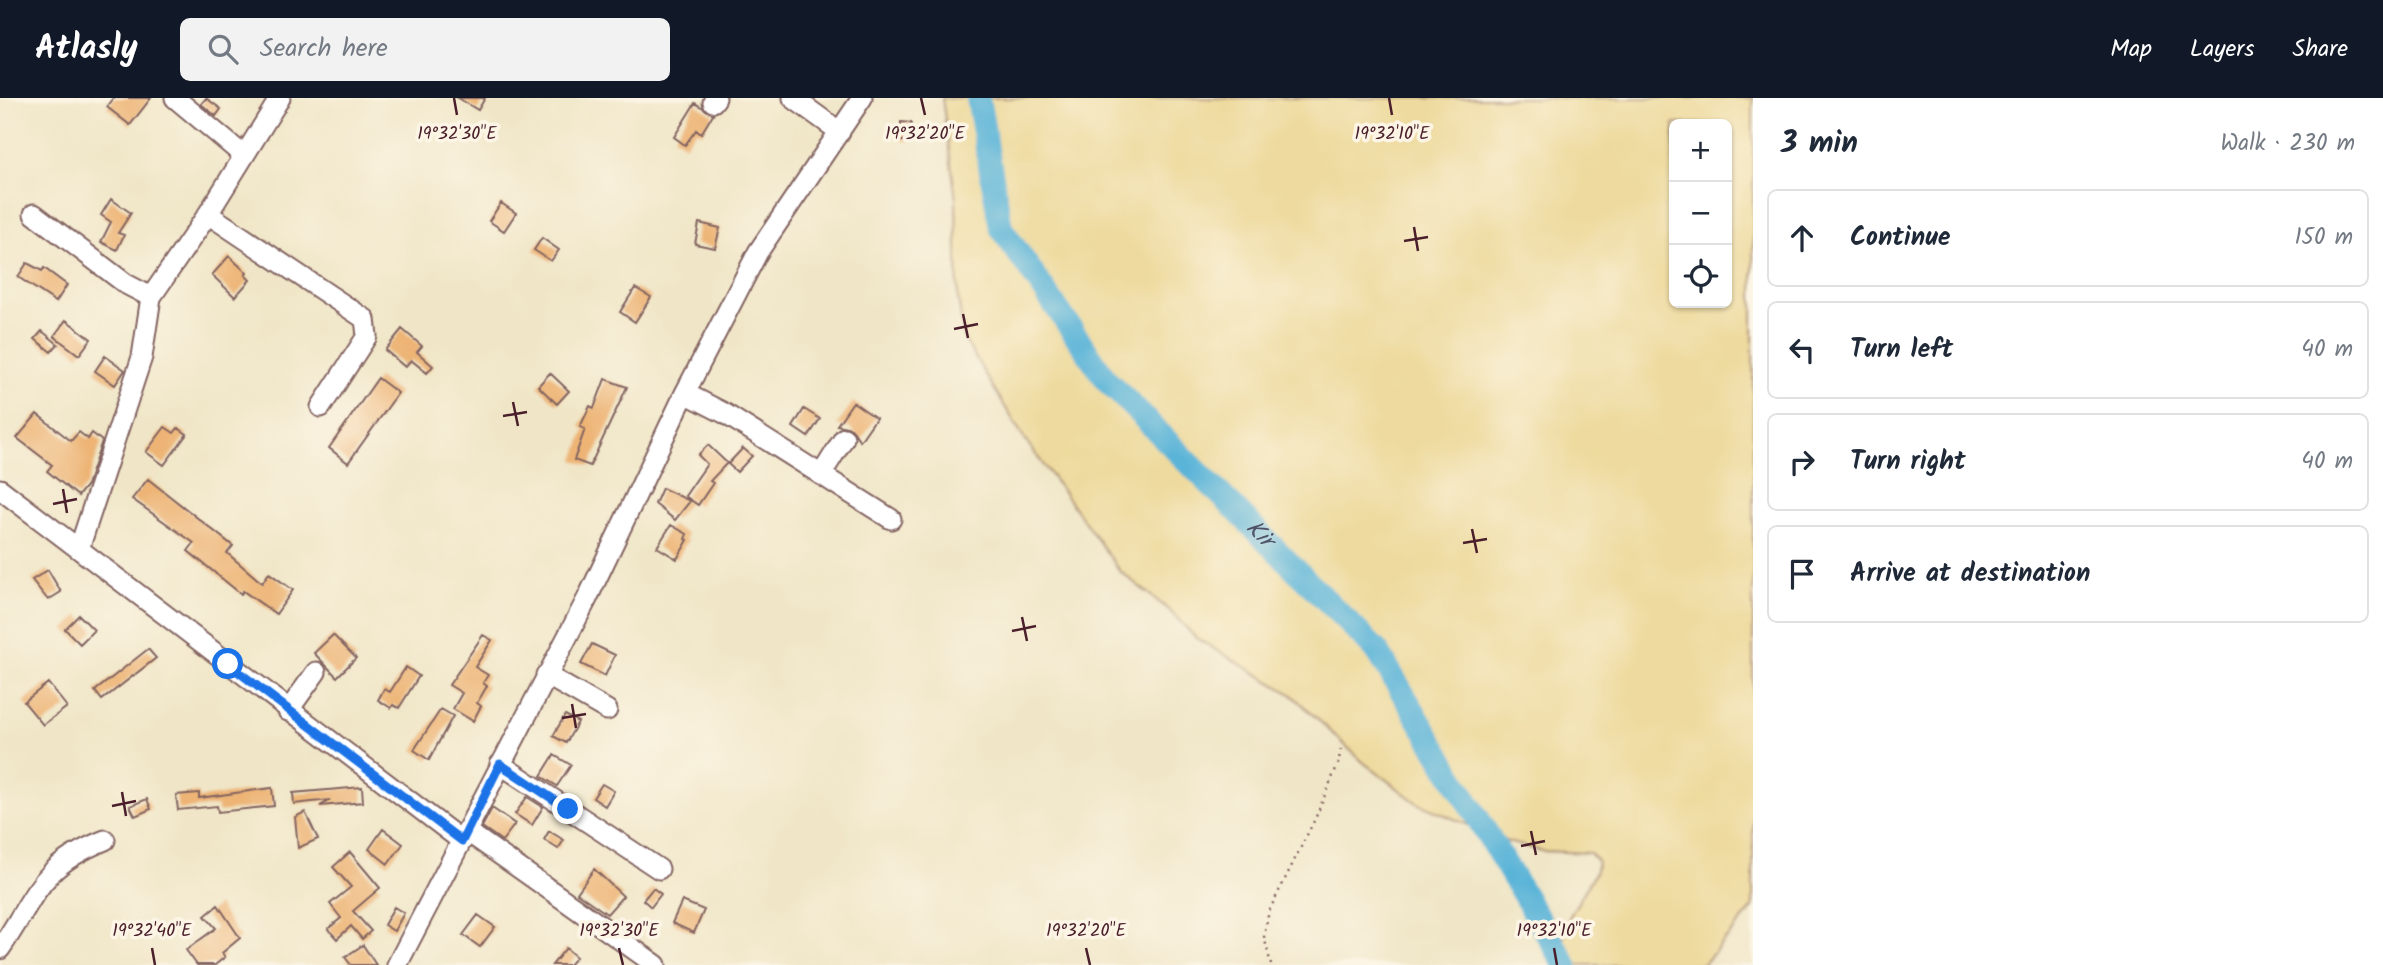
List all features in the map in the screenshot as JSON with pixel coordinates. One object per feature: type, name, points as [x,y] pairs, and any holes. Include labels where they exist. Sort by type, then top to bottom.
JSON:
[{"type":"street","points":[[176,98],[243,155]]},
{"type":"street","points":[[79,549],[142,357],[151,297],[208,215],[281,98]]},
{"type":"street","points":[[793,98],[840,132]]},
{"type":"street","points":[[397,965],[587,599],[685,393],[758,252],[862,98]]},
{"type":"street","points":[[34,214],[126,284],[151,297]]},
{"type":"street","points":[[208,215],[365,319],[367,336],[321,407]]},
{"type":"street","points":[[685,393],[724,413],[891,519]]},
{"type":"street","points":[[821,475],[844,439]]},
{"type":"street","points":[[0,489],[288,711],[465,837],[656,965]]},
{"type":"street","points":[[288,711],[316,672]]},
{"type":"street","points":[[546,675],[607,710]]},
{"type":"street","points":[[500,764],[659,869]]},
{"type":"street","points":[[0,949],[33,890],[59,863],[105,840]]},
{"type":"path","points":[[1271,965],[1265,936],[1269,911],[1315,819],[1339,764],[1341,749]]},
{"type":"sand","points":[[942,98],[1753,98],[1753,908],[1703,965],[1555,965],[1570,916],[1595,873],[1598,862],[1590,853],[1541,851],[1508,842],[1417,803],[1363,762],[1291,694],[1196,638],[1169,610],[1121,572],[1024,438],[964,339],[958,298],[956,199]]},
{"type":"building","points":[[114,98],[151,98],[130,125],[107,107]]},
{"type":"building","points":[[206,98],[221,109],[216,116],[201,104]]},
{"type":"building","points":[[458,98],[485,98],[478,110]]},
{"type":"building","points":[[695,103],[713,114],[701,134],[696,130],[685,145],[674,137]]},
{"type":"building","points":[[901,122],[911,123],[910,141],[899,141]]},
{"type":"building","points":[[111,199],[131,213],[118,233],[124,235],[117,250],[101,242],[111,222],[101,215]]},
{"type":"building","points":[[501,203],[516,213],[504,231],[489,221]]},
{"type":"building","points":[[699,223],[720,228],[715,248],[695,244]]},
{"type":"building","points":[[542,238],[559,250],[551,261],[534,250]]},
{"type":"building","points":[[229,256],[247,273],[245,275],[250,280],[235,297],[212,275]]},
{"type":"building","points":[[27,263],[42,271],[44,268],[67,285],[56,302],[18,277]]},
{"type":"building","points":[[635,288],[651,297],[635,322],[620,312]]},
{"type":"building","points":[[66,320],[91,339],[79,355],[54,336]]},
{"type":"building","points":[[402,329],[422,346],[417,352],[433,366],[427,373],[411,360],[405,367],[385,350]]},
{"type":"building","points":[[42,331],[58,344],[51,352],[35,339]]},
{"type":"building","points":[[105,356],[125,370],[115,385],[95,371]]},
{"type":"building","points":[[550,373],[569,391],[557,404],[538,386]]},
{"type":"building","points":[[378,378],[398,393],[348,463],[329,448]]},
{"type":"building","points":[[605,379],[627,387],[590,466],[574,460],[585,429],[580,427],[590,406],[594,408]]},
{"type":"building","points":[[853,402],[876,418],[860,441],[851,428],[837,425]]},
{"type":"building","points":[[804,409],[820,419],[808,437],[793,427]]},
{"type":"building","points":[[37,414],[71,441],[79,432],[88,439],[92,433],[102,441],[87,485],[78,496],[47,471],[52,465],[17,438]]},
{"type":"building","points":[[165,427],[174,433],[178,428],[187,434],[164,465],[146,452]]},
{"type":"building","points":[[708,445],[727,463],[710,481],[713,483],[698,505],[685,496],[707,464],[698,455]]},
{"type":"building","points":[[743,448],[752,456],[737,472],[728,464]]},
{"type":"building","points":[[148,479],[233,546],[227,553],[262,583],[269,573],[293,590],[276,614],[243,591],[241,594],[188,551],[194,543],[132,499]]},
{"type":"building","points":[[662,488],[690,501],[675,520],[655,504]]},
{"type":"building","points":[[671,525],[687,534],[685,539],[688,540],[677,559],[657,547]]},
{"type":"building","points":[[48,570],[61,592],[48,600],[32,580]]},
{"type":"building","points":[[79,615],[94,630],[80,644],[65,629]]},
{"type":"building","points":[[333,635],[356,658],[337,677],[314,653]]},
{"type":"building","points":[[483,635],[492,640],[475,667],[488,675],[483,683],[487,686],[477,703],[481,706],[473,721],[453,709],[462,693],[449,685]]},
{"type":"building","points":[[592,644],[615,655],[605,676],[581,664]]},
{"type":"building","points":[[148,649],[156,658],[102,700],[95,691]]},
{"type":"building","points":[[406,667],[419,676],[399,708],[393,705],[391,708],[378,700],[384,689],[390,692]]},
{"type":"building","points":[[48,683],[67,707],[43,725],[24,702]]},
{"type":"building","points":[[441,709],[453,716],[429,760],[414,750]]},
{"type":"building","points":[[565,715],[578,722],[566,743],[553,736]]},
{"type":"building","points":[[554,755],[571,765],[557,786],[541,776]]},
{"type":"building","points":[[602,784],[614,791],[605,806],[593,798]]},
{"type":"building","points":[[362,787],[363,802],[320,806],[330,800],[294,804],[293,793]]},
{"type":"building","points":[[272,788],[274,806],[218,812],[217,806],[178,810],[176,795],[199,793],[199,798]]},
{"type":"building","points":[[527,797],[543,807],[532,825],[515,814]]},
{"type":"building","points":[[147,799],[151,809],[135,816],[130,806]]},
{"type":"building","points":[[492,808],[515,824],[502,841],[482,827]]},
{"type":"building","points":[[305,812],[318,839],[298,848],[295,817]]},
{"type":"building","points":[[383,829],[403,844],[388,864],[369,849]]},
{"type":"building","points":[[549,831],[564,840],[558,849],[544,840]]},
{"type":"building","points":[[350,852],[380,888],[353,911],[371,931],[362,939],[351,926],[337,939],[328,929],[341,918],[330,904],[351,887],[333,867]]},
{"type":"building","points":[[594,869],[623,896],[607,914],[577,893]]},
{"type":"building","points":[[653,888],[661,894],[651,907],[643,900]]},
{"type":"building","points":[[682,901],[704,910],[694,933],[672,923]]},
{"type":"building","points":[[218,905],[240,938],[222,953],[225,957],[215,965],[197,965],[186,950],[216,928],[205,916]]},
{"type":"building","points":[[394,907],[404,913],[394,931],[384,925]]},
{"type":"building","points":[[478,915],[495,927],[480,947],[463,935]]},
{"type":"building","points":[[363,945],[376,965],[351,965],[345,957]]},
{"type":"building","points":[[566,948],[576,957],[569,965],[552,965]]},
{"type":"waterway","name":"Kir","points":[[978,98],[1001,228],[1108,382],[1378,652],[1566,965]]},
{"type":"route","points":[[228,664],[462,841],[500,764],[568,809]]}]
